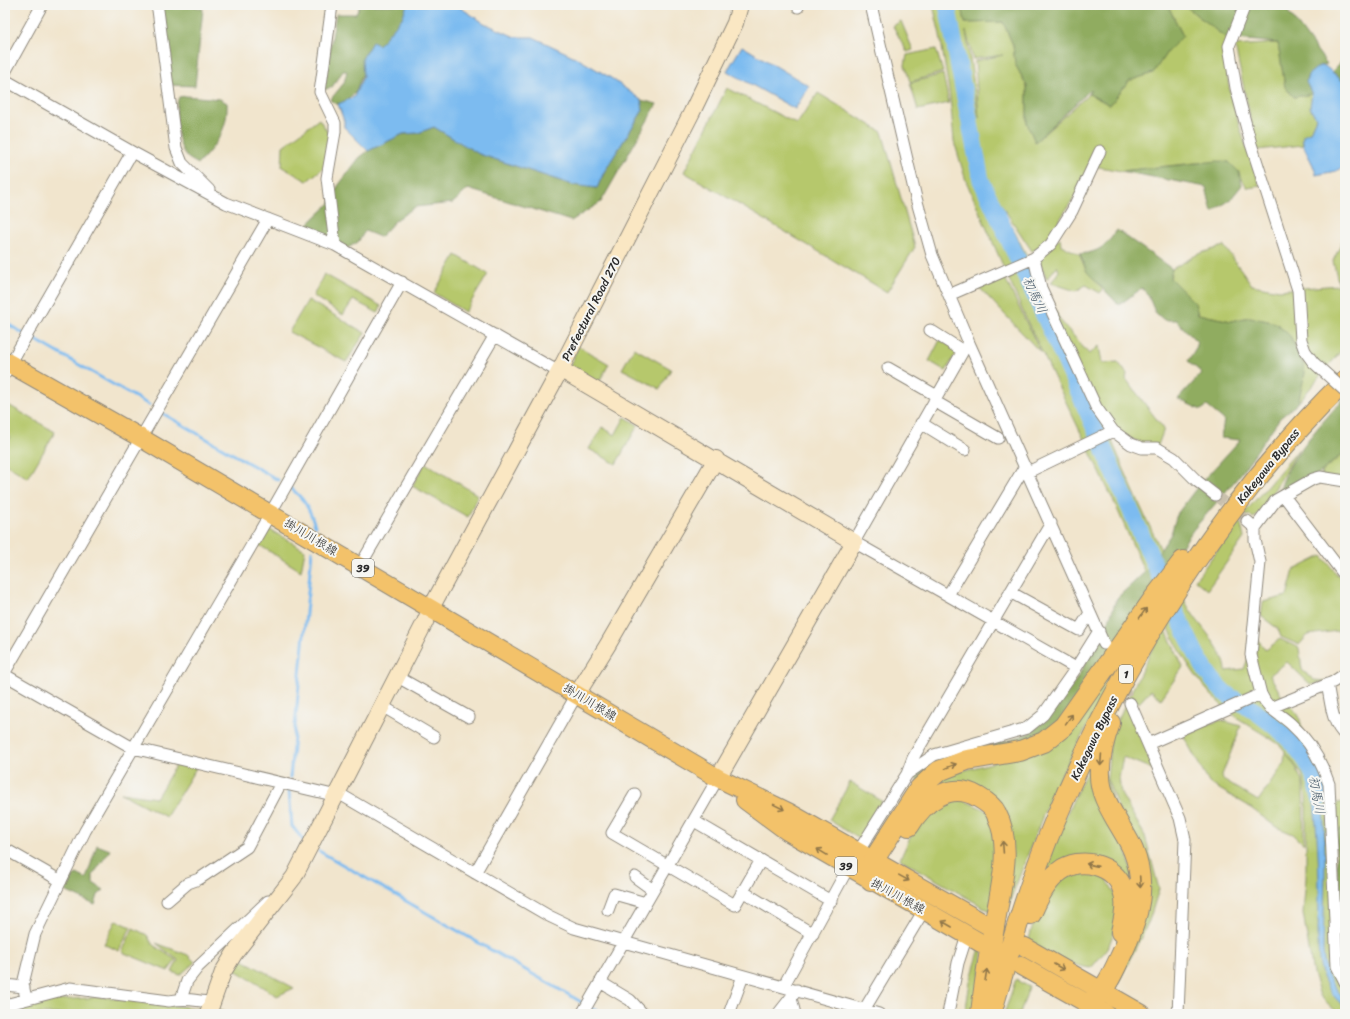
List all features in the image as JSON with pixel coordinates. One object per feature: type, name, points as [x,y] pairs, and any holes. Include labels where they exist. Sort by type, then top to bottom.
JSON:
[{"type":"highway","name":"Kakegawa Bypass","points":[[991,1014],[1030,884],[1056,818],[1090,741],[1141,648],[1209,543],[1306,419],[1345,381]]},
{"type":"highway","points":[[872,865],[920,788],[939,771],[967,760],[1020,751],[1044,742],[1064,726],[1152,601],[1239,489],[1280,442],[1306,419]]},
{"type":"highway","points":[[1094,994],[1129,939],[1141,902],[1140,876],[1133,850],[1105,798],[1099,777],[1101,753],[1110,724],[1165,609]]},
{"type":"highway","points":[[872,865],[910,825],[922,807],[940,794],[958,790],[973,794],[986,802],[996,812],[1002,830],[1004,864],[981,1014]]},
{"type":"highway","points":[[996,1014],[1026,925],[1041,893],[1060,871],[1078,864],[1087,863],[1107,870],[1121,884],[1124,892],[1126,911],[1120,935],[1094,994]]},
{"type":"main road","name":"掛川川根線","points":[[7,366],[142,438],[718,778],[788,812],[872,865],[987,925]]},
{"type":"main road","name":"掛川川根線","points":[[718,778],[787,831],[848,868],[872,865],[924,910],[974,939]]},
{"type":"main road","points":[[1026,947],[1094,994],[1106,1014]]},
{"type":"main road","points":[[1021,966],[1142,1014]]},
{"type":"street","points":[[5,72],[42,5]]},
{"type":"street","points":[[156,5],[158,10],[176,148],[182,163],[216,198]]},
{"type":"street","points":[[332,5],[320,92],[335,123],[335,132],[327,178],[335,245]]},
{"type":"street","name":"Prefectural Road 270","points":[[210,1009],[223,972],[234,954],[281,896],[294,877],[431,608],[560,370],[692,112],[735,23],[740,5]]},
{"type":"street","points":[[871,5],[916,198],[932,255],[949,295],[966,347],[1026,469],[1104,644]]},
{"type":"street","points":[[1244,5],[1229,46],[1236,88],[1251,144],[1298,290],[1301,340],[1305,351],[1313,362],[1345,391]]},
{"type":"street","points":[[5,80],[216,198],[335,245],[560,370],[716,459],[854,542],[1076,668]]},
{"type":"street","points":[[949,295],[1032,259],[1051,244],[1072,211],[1100,151]]},
{"type":"street","points":[[7,366],[132,152]]},
{"type":"street","points":[[268,219],[5,674],[133,748],[337,795],[549,916],[574,928],[622,943],[783,986],[794,994],[879,1014]]},
{"type":"street","points":[[1032,259],[1041,288],[1096,407],[1111,433],[1142,448],[1157,448],[1174,458],[1197,481],[1215,495]]},
{"type":"street","points":[[26,1000],[23,984],[35,934],[85,831],[402,282]]},
{"type":"street","points":[[930,330],[966,347]]},
{"type":"street","points":[[360,566],[495,335]]},
{"type":"street","points":[[585,1013],[592,996],[622,943],[694,821],[966,347]]},
{"type":"street","points":[[888,368],[998,438]]},
{"type":"street","points":[[922,423],[965,450]]},
{"type":"street","points":[[948,595],[1026,469],[1111,433]]},
{"type":"street","points":[[475,874],[577,694],[607,646],[716,459]]},
{"type":"street","points":[[1345,481],[1320,477],[1313,478],[1276,500],[1251,524],[1260,562],[1251,655],[1258,695],[1270,708],[1291,724],[1308,740],[1321,761],[1329,784],[1337,966],[1345,982]]},
{"type":"street","points":[[1284,496],[1342,572]]},
{"type":"street","points":[[783,986],[848,868],[872,865],[913,758],[1051,523]]},
{"type":"street","points":[[1010,592],[1080,630],[1090,613]]},
{"type":"street","points":[[907,774],[934,754],[1027,728],[1042,715],[1076,668],[1099,631]]},
{"type":"street","points":[[1270,708],[1327,684],[1345,674]]},
{"type":"street","points":[[396,676],[469,717]]},
{"type":"street","points":[[1327,684],[1334,718],[1338,728],[1345,735]]},
{"type":"street","points":[[1148,744],[1258,695]]},
{"type":"street","points":[[1130,703],[1180,818],[1185,840],[1178,1014]]},
{"type":"street","points":[[382,706],[434,737]]},
{"type":"street","points":[[167,901],[188,883],[199,879],[247,847],[282,783]]},
{"type":"street","points":[[635,794],[612,833],[734,905],[760,860]]},
{"type":"street","points":[[694,821],[831,901]]},
{"type":"street","points":[[5,849],[61,881]]},
{"type":"street","points":[[635,878],[654,890]]},
{"type":"street","points":[[742,891],[813,934]]},
{"type":"street","points":[[608,910],[614,894],[646,903]]},
{"type":"street","points":[[181,999],[187,981],[198,967],[268,901],[281,896]]},
{"type":"street","points":[[864,1010],[924,910]]},
{"type":"street","points":[[948,1014],[958,963],[974,939]]},
{"type":"street","points":[[729,1014],[743,976]]},
{"type":"street","points":[[600,982],[630,1000],[643,1014]]},
{"type":"street","points":[[5,985],[24,987]]},
{"type":"street","points":[[5,1006],[70,988],[169,1002],[181,999],[197,1000],[210,1009]]},
{"type":"street","points":[[778,1014],[794,994]]},
{"type":"street","points":[[794,994],[796,1014]]},
{"type":"green space","points":[[158,5],[191,5],[203,9],[195,86],[168,85]]},
{"type":"green space","points":[[360,5],[412,5],[366,65],[355,93],[341,104],[336,104],[330,100],[344,83],[347,71],[343,71],[332,87],[323,90],[336,14],[356,14]]},
{"type":"green space","points":[[933,5],[962,5],[965,23],[1003,22],[1013,45],[1015,64],[1027,86],[1027,123],[1035,142],[1089,94],[1110,105],[1129,81],[1153,73],[1167,52],[1183,36],[1166,5],[1184,5],[1226,38],[1227,76],[1231,95],[1241,132],[1260,186],[1248,188],[1229,162],[1195,163],[1121,171],[1094,166],[1043,246],[1032,251],[998,200],[1060,320],[1089,354],[1099,346],[1102,363],[1118,362],[1127,374],[1126,379],[1164,429],[1157,448],[1108,431],[1136,498],[1183,597],[1194,616],[1219,650],[1225,664],[1226,671],[1244,669],[1252,648],[1255,654],[1258,640],[1266,650],[1280,639],[1299,648],[1302,670],[1314,680],[1325,681],[1311,685],[1287,662],[1270,675],[1285,702],[1288,702],[1299,716],[1303,732],[1326,788],[1345,984],[1345,1014],[1339,1014],[1320,996],[1313,974],[1303,913],[1306,878],[1306,795],[1302,774],[1285,752],[1297,769],[1303,784],[1304,844],[1293,834],[1276,827],[1247,805],[1209,783],[1182,733],[1221,720],[1241,726],[1222,775],[1223,780],[1258,801],[1284,764],[1285,751],[1280,745],[1231,713],[1204,687],[1189,666],[1171,633],[1115,504],[1028,323],[966,181],[954,141],[950,97],[940,35]],"holes":[[[966,31],[973,59],[1003,55],[975,61],[979,118]]]},
{"type":"green space","points":[[962,5],[1166,5],[1183,36],[1167,52],[1153,73],[1129,81],[1110,105],[1089,94],[1091,89],[1035,142],[1027,123],[1027,86],[1015,64],[1013,45],[1003,22],[965,23]]},
{"type":"green space","points":[[1184,5],[1283,5],[1327,64],[1319,66],[1306,79],[1312,94],[1294,97],[1285,87],[1278,43],[1226,38]]},
{"type":"green space","points":[[901,21],[913,50],[907,52],[893,26]]},
{"type":"green space","points":[[1278,43],[1285,87],[1294,97],[1312,94],[1310,107],[1316,118],[1310,132],[1302,139],[1303,145],[1257,150],[1235,46]]},
{"type":"green space","points":[[936,49],[943,72],[910,82],[905,65],[907,55]]},
{"type":"green space","points":[[1345,58],[1345,83],[1332,71]]},
{"type":"green space","points":[[943,74],[949,103],[918,110],[910,83]]},
{"type":"green space","points":[[727,88],[797,124],[818,93],[882,132],[915,247],[887,292],[684,172]]},
{"type":"green space","points":[[186,96],[220,99],[227,103],[227,113],[220,136],[198,164],[185,155],[178,135],[176,118],[177,103],[179,97]]},
{"type":"green space","points":[[641,100],[657,104],[601,202],[571,221],[468,189],[453,203],[415,207],[396,220],[380,237],[365,231],[358,242],[344,250],[311,233],[308,224],[330,203],[338,186],[359,158],[368,151],[403,134],[418,133],[434,127],[479,154],[573,185],[597,188],[613,158],[643,110]]},
{"type":"green space","points":[[319,119],[329,134],[327,165],[307,181],[282,167],[283,146]]},
{"type":"green space","points":[[1218,161],[1229,162],[1239,172],[1242,185],[1230,200],[1212,212],[1206,187],[1121,171]]},
{"type":"green space","points":[[1117,230],[1172,269],[1170,278],[1195,303],[1198,314],[1231,321],[1250,317],[1276,323],[1290,336],[1303,364],[1305,373],[1298,403],[1280,418],[1239,476],[1193,530],[1066,716],[1049,730],[918,781],[913,774],[940,756],[1011,740],[1029,733],[1045,720],[1076,680],[1109,620],[1117,598],[1147,570],[1171,534],[1177,514],[1198,486],[1240,440],[1221,438],[1224,420],[1207,406],[1201,410],[1178,399],[1202,373],[1188,361],[1197,346],[1197,342],[1176,320],[1164,320],[1155,312],[1148,295],[1142,288],[1119,305],[1087,272],[1080,254],[1098,250],[1106,244]]},
{"type":"green space","points":[[1345,236],[1345,346],[1298,403],[1305,372],[1302,360],[1290,336],[1276,323],[1250,317],[1231,321],[1198,314],[1170,278],[1172,269],[1198,254],[1224,246],[1252,285],[1279,290],[1339,285],[1333,261]]},
{"type":"green space","points":[[1060,238],[1061,245],[1079,254],[1087,272],[1093,275],[1103,290],[1100,293],[1086,285],[1076,291],[1051,283],[1059,271],[1057,266],[1047,279],[1037,257]]},
{"type":"green space","points":[[456,255],[488,274],[465,312],[434,293]]},
{"type":"green space","points":[[324,274],[381,306],[378,313],[353,300],[343,315],[313,296]]},
{"type":"green space","points":[[1003,274],[1041,353],[977,285]]},
{"type":"green space","points":[[308,300],[365,333],[346,362],[289,332]]},
{"type":"green space","points":[[940,340],[958,350],[946,371],[929,361]]},
{"type":"green space","points":[[578,346],[609,364],[598,384],[569,368]]},
{"type":"green space","points":[[634,348],[671,369],[660,389],[622,369]]},
{"type":"green space","points":[[1345,397],[1345,452],[1316,476],[1279,493],[1289,467],[1297,455],[1306,442]]},
{"type":"green space","points":[[5,403],[55,432],[28,478],[5,464],[5,447],[11,437],[5,433]]},
{"type":"green space","points":[[625,417],[638,425],[616,464],[589,449],[602,427],[615,435]]},
{"type":"green space","points":[[1299,449],[1262,510],[1254,518],[1248,515],[1241,524],[1244,538],[1207,590],[1195,580],[1247,510]]},
{"type":"green space","points":[[1345,453],[1345,480],[1321,476],[1322,471]]},
{"type":"green space","points":[[425,463],[478,495],[468,517],[412,486]]},
{"type":"green space","points":[[265,527],[305,550],[301,571],[256,543]]},
{"type":"green space","points":[[1322,556],[1345,584],[1345,630],[1308,635],[1299,645],[1281,637],[1278,629],[1261,616],[1263,602],[1287,596],[1294,570]]},
{"type":"green space","points":[[1156,607],[1090,721],[1052,792],[1005,914],[1002,819],[958,785],[890,841],[943,776],[1010,758]]},
{"type":"green space","points":[[1165,628],[1183,667],[1161,699],[1151,690],[1139,703],[1136,700],[1128,703],[1157,771],[1123,757],[1119,778],[1121,794],[1145,836],[1159,889],[1149,921],[1115,989],[1117,977],[1149,891],[1107,779],[1111,734],[1150,653]]},
{"type":"green space","points":[[1097,749],[1126,847],[1135,888],[1090,857],[1042,883],[1054,841]]},
{"type":"green space","points":[[177,763],[196,768],[166,817],[121,793],[156,798]]},
{"type":"green space","points":[[850,782],[882,801],[861,840],[829,820]]},
{"type":"green space","points":[[952,795],[990,812],[1001,853],[990,911],[900,859],[916,825]]},
{"type":"green space","points":[[1345,802],[1345,828],[1335,831],[1337,803]]},
{"type":"green space","points":[[1345,828],[1345,982],[1343,980],[1335,831]]},
{"type":"green space","points":[[97,845],[110,850],[93,875],[93,883],[104,890],[98,895],[95,905],[63,890],[71,875],[73,876],[77,874],[86,879]]},
{"type":"green space","points":[[1079,869],[1105,876],[1120,903],[1114,932],[1108,948],[1091,968],[1075,965],[1048,954],[1029,939],[1034,921],[1054,884]]},
{"type":"green space","points":[[116,920],[131,927],[119,951],[104,944]]},
{"type":"green space","points":[[133,928],[147,935],[153,945],[176,960],[168,971],[122,952]]},
{"type":"green space","points":[[986,928],[976,1014],[965,1014],[970,982]]},
{"type":"green space","points":[[156,943],[188,955],[195,962],[180,975],[172,972],[178,960]]},
{"type":"green space","points":[[241,959],[294,988],[277,996],[235,970]]},
{"type":"green space","points":[[1016,979],[1029,987],[1020,1014],[1004,1014]]},
{"type":"green space","points":[[101,997],[221,1011],[230,1014],[5,1014],[5,1006],[17,1003]]},
{"type":"water","points":[[407,5],[456,5],[484,23],[515,37],[533,37],[575,57],[611,78],[641,100],[643,110],[604,172],[597,188],[573,185],[479,154],[434,127],[418,133],[403,134],[368,151],[344,127],[344,121],[338,104],[354,97],[363,77],[362,59],[372,42],[379,45],[402,18]]},
{"type":"water","points":[[742,46],[809,86],[795,109],[727,71]]},
{"type":"water","points":[[1319,66],[1325,66],[1345,83],[1345,167],[1336,171],[1316,175],[1313,165],[1303,145],[1303,135],[1310,132],[1316,118],[1310,107],[1312,94],[1306,82],[1308,75]]},
{"type":"water","points":[[1318,772],[1324,817],[1325,839],[1323,955],[1327,973],[1332,983],[1342,996],[1345,1007],[1332,994],[1326,983],[1321,972],[1319,959],[1318,864],[1316,821],[1311,778]]},
{"type":"waterway","name":"初馬川","points":[[947,5],[981,180],[1067,365],[1159,575]]},
{"type":"waterway","points":[[5,322],[24,334]]},
{"type":"waterway","points":[[29,336],[149,405]]},
{"type":"waterway","points":[[162,413],[278,480]]},
{"type":"waterway","points":[[289,487],[299,495],[306,504],[315,526]]},
{"type":"waterway","points":[[290,778],[312,551]]},
{"type":"waterway","name":"初馬川","points":[[1175,610],[1196,654],[1209,675],[1225,693],[1249,707],[1273,725],[1294,745],[1311,770],[1317,783],[1320,798]]},
{"type":"waterway","points":[[289,791],[292,826],[304,841]]},
{"type":"waterway","points":[[319,851],[602,1014]]},
{"type":"tunnel","points":[[1215,495],[1247,521]]},
{"type":"tunnel","points":[[1109,656],[1130,703]]}]
